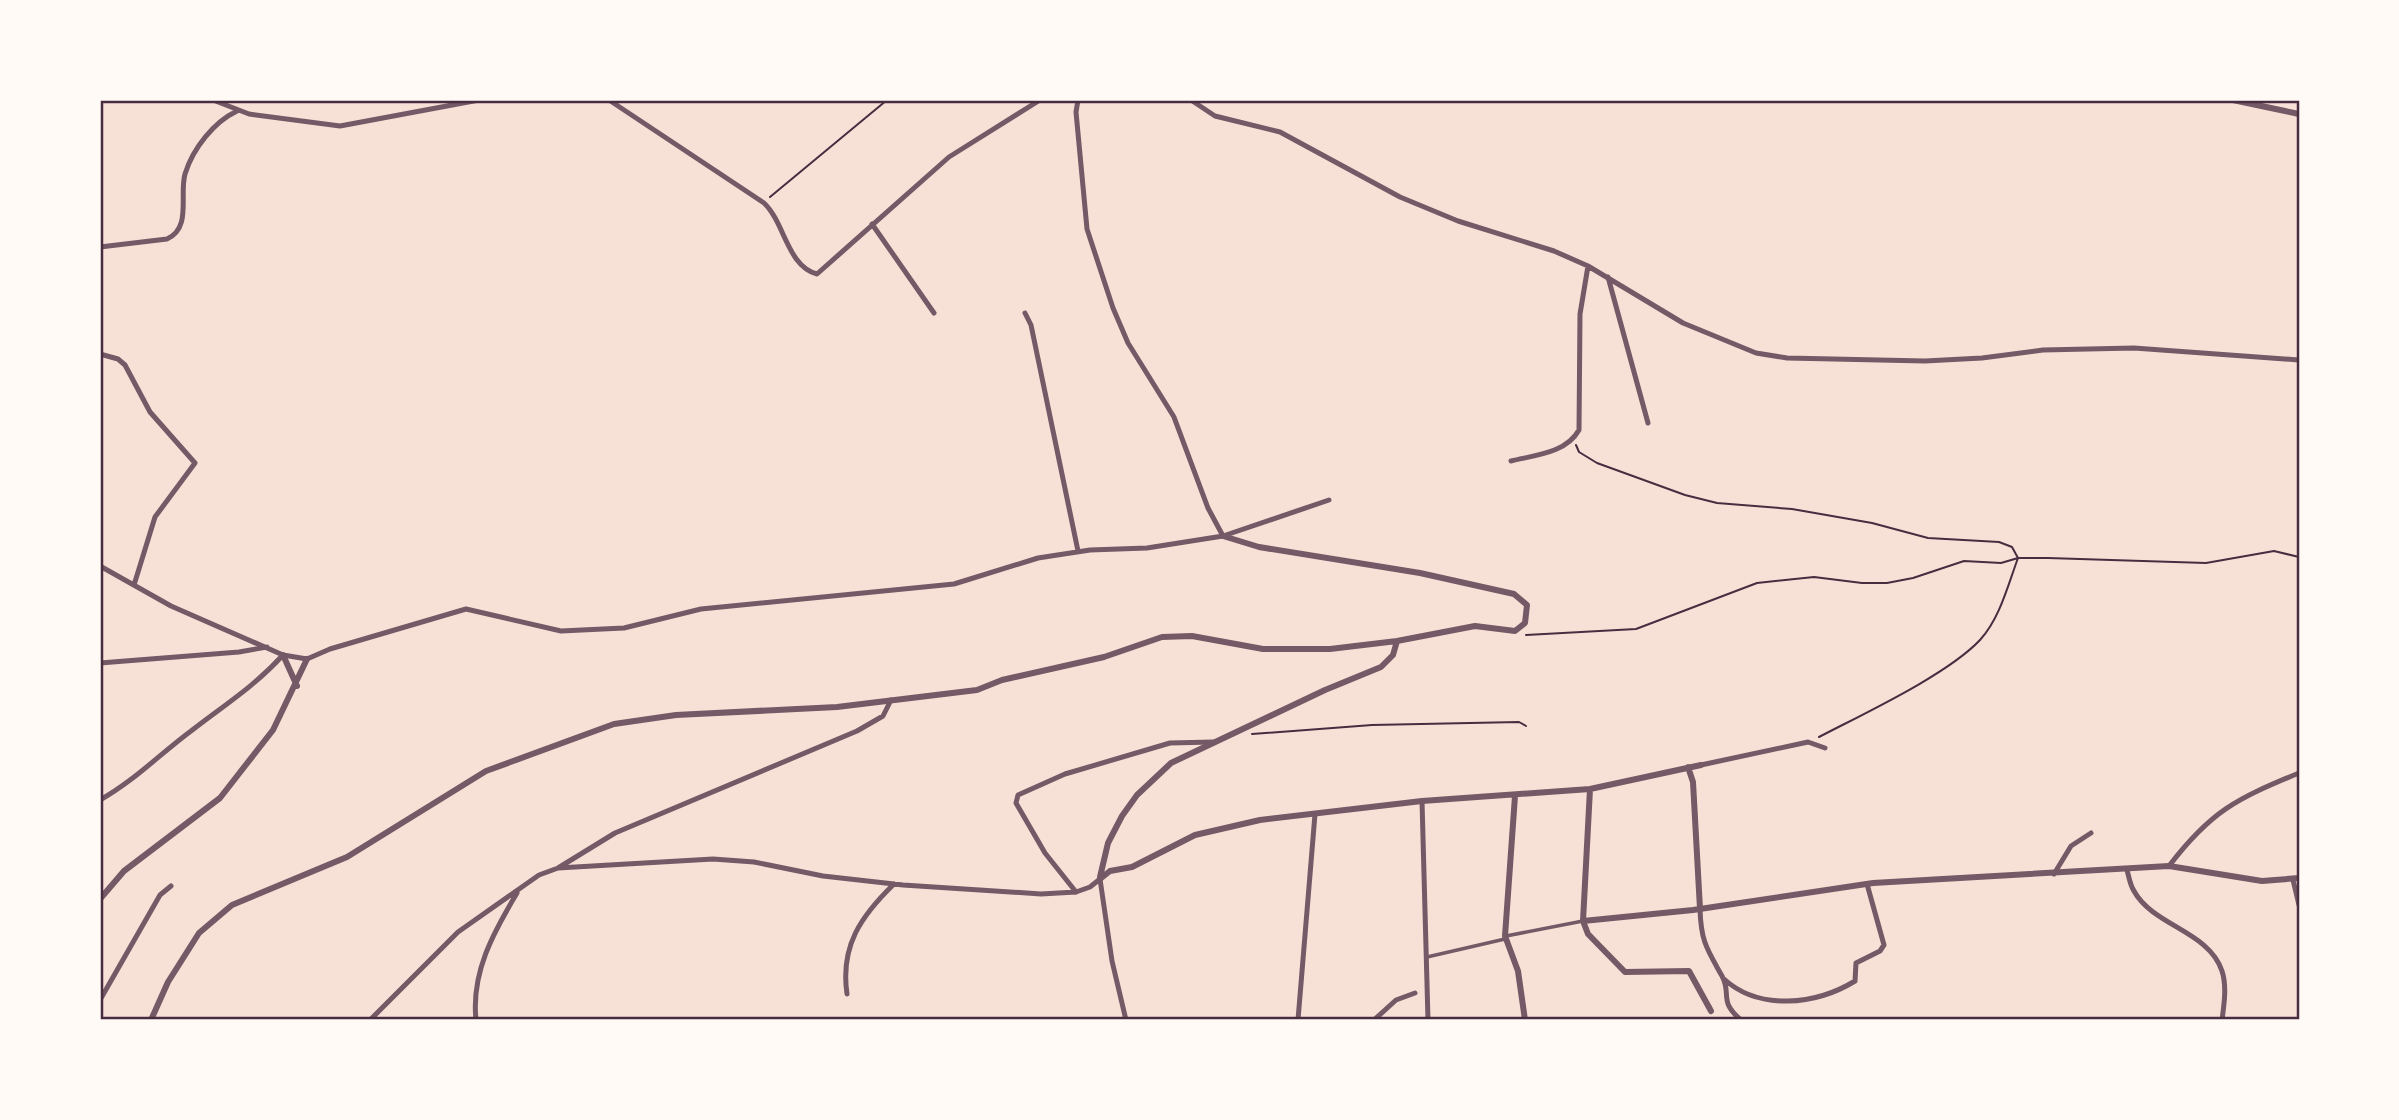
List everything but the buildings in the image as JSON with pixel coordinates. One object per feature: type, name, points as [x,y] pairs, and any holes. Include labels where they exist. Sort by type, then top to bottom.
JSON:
[{"type":"street","points":[[213,100],[237,111],[352,125],[382,116],[478,100]]},
{"type":"street","points":[[609,100],[764,202],[772,210],[801,267],[817,274],[949,157],[1040,100]]},
{"type":"street","points":[[151,1020],[168,982],[199,933],[232,905],[347,856],[486,771],[629,721],[733,712],[788,712],[977,690],[1014,677],[1104,657],[1162,637],[1192,636],[1263,649],[1330,649],[1397,641],[1475,626],[1515,631],[1525,623],[1527,605],[1514,594],[1420,573],[1259,547],[1223,536],[1208,508],[1180,430],[1128,343],[1100,269],[1085,217],[1078,100]]},
{"type":"street","points":[[1191,100],[1215,116],[1280,132],[1400,197],[1502,236],[1554,251],[1588,266],[1683,323],[1756,353],[1801,358],[1937,360],[2043,351],[2134,348],[2299,360]]},
{"type":"street","points":[[2233,100],[2299,114]]},
{"type":"street","points":[[100,247],[167,239],[176,235],[181,227],[184,177],[189,163],[219,120],[237,111]]},
{"type":"street","points":[[872,224],[934,313]]},
{"type":"street","points":[[1511,461],[1561,449],[1574,439],[1579,430],[1580,314],[1588,266]]},
{"type":"street","points":[[1608,276],[1648,423]]},
{"type":"street","points":[[1024,313],[1031,324],[1078,551]]},
{"type":"street","points":[[100,354],[118,359],[125,365],[150,412],[195,463],[155,517],[134,585]]},
{"type":"street","points":[[100,566],[171,606],[283,655],[307,659],[356,640],[466,609],[561,631],[624,628],[701,609],[954,584],[1038,558],[1078,551],[1147,548],[1223,536],[1329,500]]},
{"type":"street","points":[[1126,1020],[1112,961],[1100,879],[1108,843],[1137,795],[1171,763],[1325,690],[1381,667],[1393,655],[1397,641]]},
{"type":"street","points":[[100,663],[239,652],[267,647]]},
{"type":"street","points":[[283,655],[297,686]]},
{"type":"street","points":[[100,800],[144,771],[192,730],[240,697],[283,655]]},
{"type":"street","points":[[100,898],[124,871],[220,798],[273,730],[297,686],[307,659]]},
{"type":"street","points":[[370,1020],[458,932],[539,875],[558,868],[615,833],[680,808],[715,788],[857,731],[883,716],[891,700]]},
{"type":"street","points":[[1076,892],[1045,853],[1016,803],[1018,795],[1065,774],[1170,743],[1213,742]]},
{"type":"street","points":[[558,868],[713,859],[754,862],[823,876],[894,884],[1041,894],[1076,892],[1090,887],[1110,871],[1132,867],[1195,835],[1260,820],[1422,801],[1590,789],[1808,742],[1825,748]]},
{"type":"street","points":[[1688,768],[1693,782],[1702,940],[1708,956],[1724,979],[1735,989],[1756,998],[1792,1001],[1819,997],[1855,981],[1856,963],[1881,951],[1884,945],[1867,884]]},
{"type":"street","points":[[2169,866],[2211,817],[2261,789],[2299,773]]},
{"type":"street","points":[[1590,789],[1583,921],[1588,934],[1625,972],[1689,971],[1711,1011]]},
{"type":"street","points":[[1515,796],[1505,937],[1518,971],[1525,1020]]},
{"type":"street","points":[[1422,801],[1428,1020]]},
{"type":"street","points":[[1298,1020],[1315,814]]},
{"type":"street","points":[[2054,874],[2071,846],[2091,833]]},
{"type":"street","points":[[1425,957],[1583,921],[1700,909],[1867,884],[2169,866],[2262,881],[2296,879],[2299,905]]},
{"type":"street","points":[[2127,870],[2133,890],[2146,908],[2184,931],[2216,957],[2223,972],[2222,1020]]},
{"type":"street","points":[[847,993],[844,971],[860,922],[894,884]]},
{"type":"street","points":[[100,1000],[160,895],[171,886]]},
{"type":"street","points":[[477,1020],[474,998],[491,937],[519,890]]},
{"type":"street","points":[[1724,979],[1725,1001],[1741,1020]]},
{"type":"street","points":[[1374,1020],[1396,1000],[1415,993]]},
{"type":"path","points":[[764,202],[887,100]]},
{"type":"path","points":[[1574,439],[1579,452],[1586,458],[1685,495],[1717,503],[1805,511],[1928,538],[1999,542],[2012,547],[2018,558],[2002,603],[1980,639],[1958,658],[1869,711],[1808,742]]},
{"type":"path","points":[[1515,631],[1533,636],[1636,629],[1757,583],[1814,577],[1887,583],[1913,578],[1964,561],[2001,563],[2018,558],[2206,563],[2274,551],[2299,557]]},
{"type":"path","points":[[1238,732],[1247,734],[1464,721],[1518,722],[1526,726]]}]
